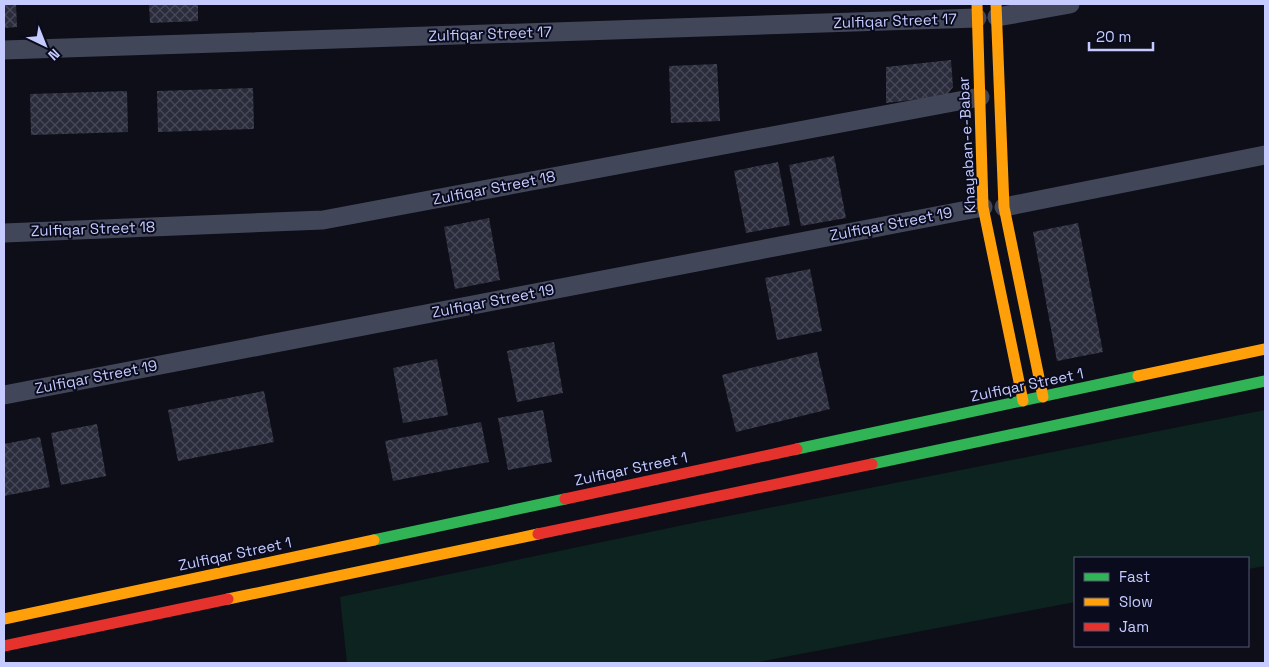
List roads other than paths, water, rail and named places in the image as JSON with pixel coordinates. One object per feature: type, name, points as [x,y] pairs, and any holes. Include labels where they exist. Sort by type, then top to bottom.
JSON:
[{"type":"main road","points":[[996,10],[1004,207],[1043,397]]},
{"type":"main road","name":"Khayaban-e-Babar","points":[[977,11],[983,207],[1023,401]]},
{"type":"main road","name":"Zulfiqar Street 1","points":[[4,619],[1265,349]]},
{"type":"main road","points":[[4,646],[1265,381]]},
{"type":"street","points":[[996,10],[1070,4]]},
{"type":"street","name":"Zulfiqar Street 17","points":[[4,50],[977,11]]},
{"type":"street","name":"Zulfiqar Street 18","points":[[4,233],[323,220],[980,97]]},
{"type":"street","points":[[1004,207],[1265,155]]},
{"type":"street","name":"Zulfiqar Street 19","points":[[4,395],[983,207]]}]
